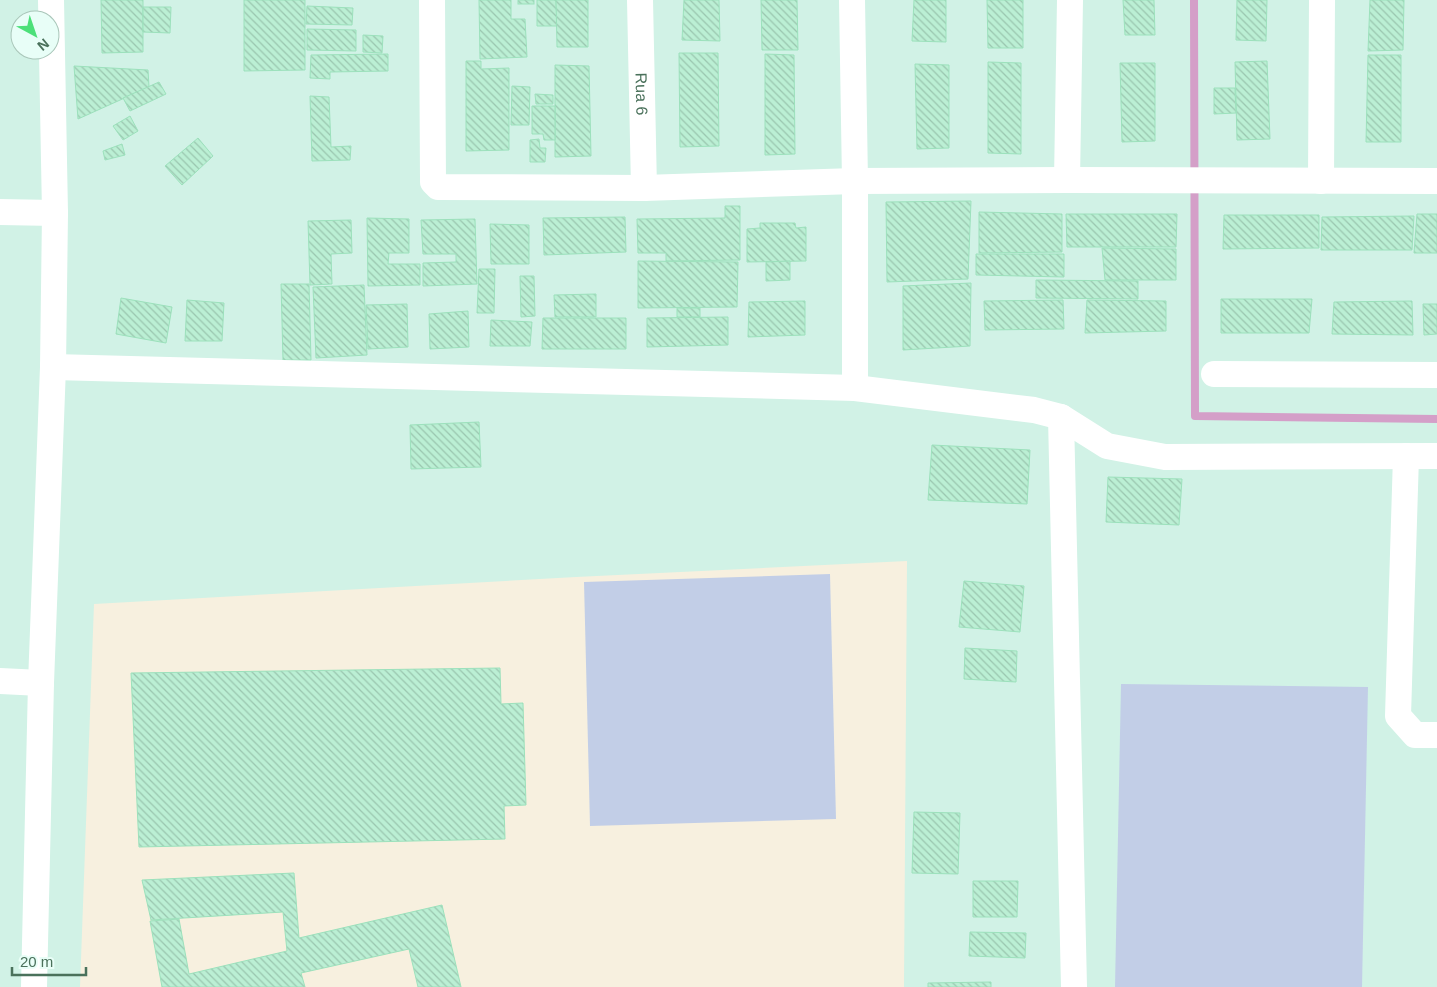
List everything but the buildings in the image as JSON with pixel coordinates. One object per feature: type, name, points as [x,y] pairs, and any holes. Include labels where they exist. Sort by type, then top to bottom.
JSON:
[{"type":"street","points":[[34,987],[40,683],[53,367],[55,213],[50,0]]},
{"type":"street","points":[[432,0],[434,185],[438,187],[644,188],[855,181],[1437,181]]},
{"type":"street","name":"Rua 6","points":[[640,0],[644,188]]},
{"type":"street","points":[[852,0],[855,181],[855,388]]},
{"type":"street","points":[[1067,180],[1070,0]]},
{"type":"street","points":[[1321,181],[1322,0]]},
{"type":"street","points":[[0,212],[55,213]]},
{"type":"street","points":[[53,367],[855,388],[1034,410],[1061,417],[1107,446],[1165,457],[1437,456]]},
{"type":"street","points":[[1214,374],[1437,374]]},
{"type":"street","points":[[1061,417],[1074,987]]},
{"type":"street","points":[[1406,456],[1398,716],[1415,736],[1437,735]]},
{"type":"street","points":[[0,681],[40,683]]},
{"type":"shaded area","points":[[0,0],[1437,0],[1437,987],[0,987]]},
{"type":"shaded area","points":[[907,561],[904,987],[80,987],[94,604],[576,577]]},
{"type":"shaded area","points":[[830,574],[836,819],[590,826],[584,582]]},
{"type":"shaded area","points":[[1121,684],[1368,687],[1362,987],[1115,987]]},
{"type":"waterway","points":[[1194,0],[1195,416],[1437,419]]}]
